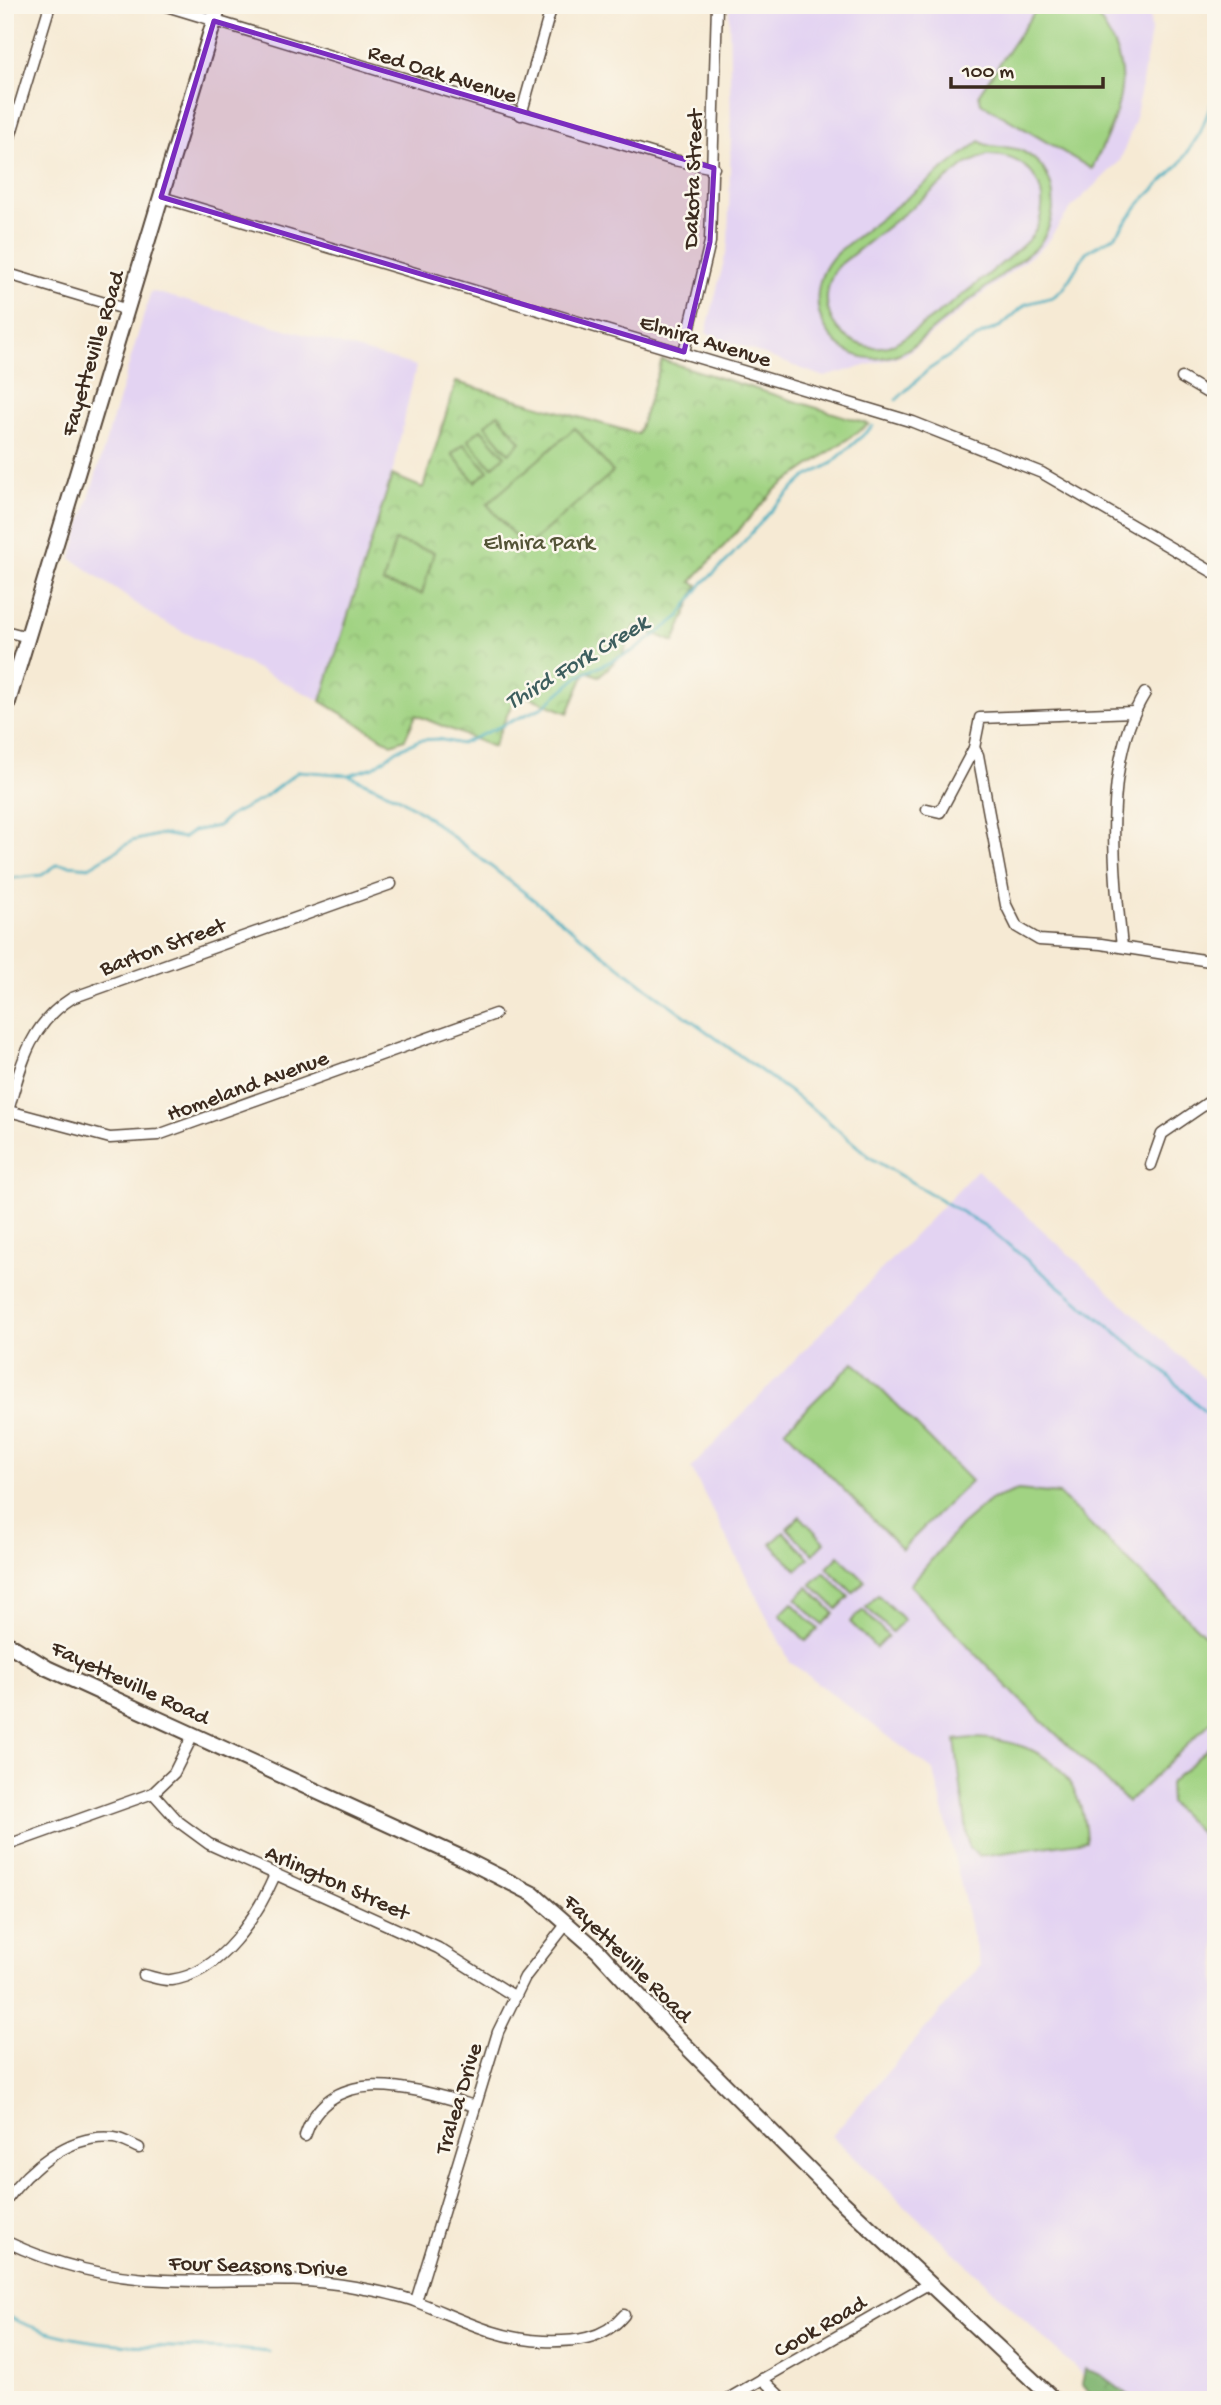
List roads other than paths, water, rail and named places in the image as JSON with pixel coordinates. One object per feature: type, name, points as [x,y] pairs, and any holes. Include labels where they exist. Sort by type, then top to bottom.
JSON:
[{"type":"main road","name":"Fayetteville Road","points":[[5,712],[219,5]]},
{"type":"main road","name":"Fayetteville Road","points":[[5,1642],[47,1668],[521,1887],[568,1922],[686,2047],[837,2197],[1054,2400]]},
{"type":"street","points":[[5,153],[50,5]]},
{"type":"street","name":"Red Oak Avenue","points":[[163,5],[521,115],[714,168]]},
{"type":"street","points":[[521,115],[551,9],[524,5]]},
{"type":"street","name":"Dakota Street","points":[[684,352],[709,252],[714,168],[717,5]]},
{"type":"street","name":"Elmira Avenue","points":[[161,197],[913,422],[1016,461],[1068,487],[1215,572]]},
{"type":"street","points":[[5,273],[128,310]]},
{"type":"street","points":[[1182,377],[1216,398]]},
{"type":"street","points":[[5,631],[28,637]]},
{"type":"street","points":[[1122,947],[1115,849],[1117,789],[1133,712],[1145,693]]},
{"type":"street","points":[[927,809],[940,812],[974,748],[980,718],[1133,712]]},
{"type":"street","points":[[974,748],[978,755],[1003,895],[1012,921],[1023,932],[1039,940],[1122,947],[1216,962]]},
{"type":"street","name":"Barton Street","points":[[6,1111],[32,1037],[48,1016],[72,998],[391,884]]},
{"type":"street","name":"Homeland Avenue","points":[[6,1111],[110,1138],[158,1135],[213,1118],[495,1014]]},
{"type":"street","points":[[1151,1165],[1162,1134],[1216,1097]]},
{"type":"street","points":[[5,1846],[153,1793],[174,1773],[194,1735]]},
{"type":"street","name":"Arlington Street","points":[[153,1793],[164,1808],[198,1837],[275,1875],[438,1948],[514,1996]]},
{"type":"street","points":[[144,1975],[169,1980],[179,1978],[217,1956],[250,1923],[275,1875]]},
{"type":"street","name":"Tralea Drive","points":[[416,2301],[495,2041],[514,1996],[538,1958],[568,1922]]},
{"type":"street","points":[[306,2136],[311,2118],[325,2103],[365,2087],[414,2088],[474,2106]]},
{"type":"street","points":[[5,2202],[43,2161],[77,2144],[115,2138],[139,2148]]},
{"type":"street","name":"Four Seasons Drive","points":[[5,2241],[71,2266],[102,2274],[162,2280],[329,2283],[416,2301],[483,2330],[536,2341],[573,2341],[593,2337],[614,2329],[624,2315]]},
{"type":"street","name":"Cook Road","points":[[726,2400],[930,2283]]},
{"type":"street","points":[[762,2379],[784,2400]]},
{"type":"waterway","name":"Third Fork Creek","points":[[896,400],[928,370],[982,334],[1001,326],[1026,304],[1053,297],[1064,288],[1086,252],[1115,236],[1141,202],[1180,164],[1200,133],[1216,92]]},
{"type":"waterway","name":"Third Fork Creek","points":[[5,879],[42,875],[58,864],[89,867],[132,841],[162,834],[183,838],[193,831],[218,826],[229,816],[262,799],[299,771],[348,775],[374,767],[397,750],[420,740],[438,739],[461,744],[543,707],[579,676],[635,650],[678,618],[703,583],[727,561],[775,506],[806,477],[831,464],[873,426]]},
{"type":"waterway","points":[[348,775],[398,797],[421,812],[647,988],[816,1111],[871,1158],[985,1226],[1159,1367],[1216,1423]]},
{"type":"waterway","points":[[5,2315],[36,2328],[101,2343],[269,2352]]},
{"type":"park label","name":"Elmira Park","points":[[539,541]]}]
